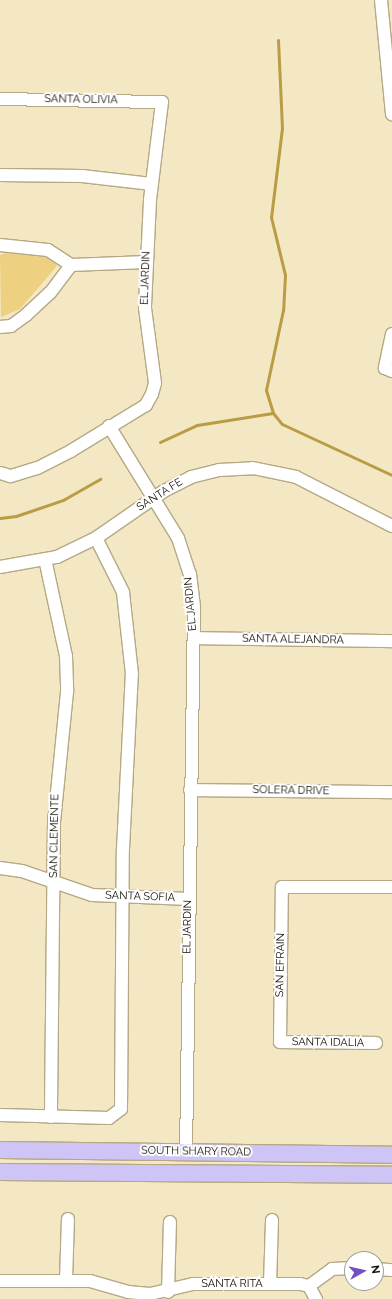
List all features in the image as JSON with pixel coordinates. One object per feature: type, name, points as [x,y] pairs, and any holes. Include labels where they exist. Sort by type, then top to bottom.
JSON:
[{"type":"main road","name":"SOUTH SHARY ROAD","points":[[0,1150],[392,1155]]},
{"type":"main road","name":"SOUTH SHARY ROAD","points":[[0,1172],[392,1176]]},
{"type":"street","points":[[381,0],[392,109]]},
{"type":"street","name":"SANTA OLIVIA","points":[[0,99],[162,102]]},
{"type":"street","name":"EL JARDIN","points":[[162,102],[152,184],[145,308],[154,383],[152,394],[146,405],[109,426],[178,538],[190,574],[194,638],[190,790],[186,1152]]},
{"type":"street","points":[[0,175],[82,176],[152,184]]},
{"type":"street","points":[[0,245],[48,250],[72,265],[147,262]]},
{"type":"street","points":[[0,327],[11,326],[26,315],[50,293],[72,265]]},
{"type":"street","points":[[388,370],[392,334]]},
{"type":"street","points":[[0,473],[10,476],[37,468],[109,426]]},
{"type":"street","name":"SANTA FE","points":[[0,567],[45,559],[96,538],[154,498],[191,477],[219,470],[253,468],[296,478],[392,526]]},
{"type":"street","points":[[0,1115],[109,1118],[121,1109],[122,898],[132,674],[123,592],[96,538]]},
{"type":"street","name":"SAN CLEMENTE","points":[[45,559],[66,656],[67,692],[56,792],[51,1117]]},
{"type":"street","name":"SANTA ALEJANDRA","points":[[194,638],[392,641]]},
{"type":"street","name":"SOLERA DRIVE","points":[[190,790],[392,792]]},
{"type":"street","name":"SANTA SOFIA","points":[[0,868],[92,895],[122,898],[189,899]]},
{"type":"street","name":"SAN EFRAIN","points":[[280,1042],[282,887],[392,887]]},
{"type":"street","name":"SANTA IDALIA","points":[[280,1042],[376,1043]]},
{"type":"street","points":[[66,1281],[68,1219]]},
{"type":"street","points":[[270,1284],[272,1220]]},
{"type":"street","points":[[168,1292],[170,1222]]},
{"type":"street","points":[[316,1299],[309,1286],[332,1269],[344,1268]]},
{"type":"street","name":"SANTA RITA","points":[[0,1281],[90,1281],[126,1296],[168,1292],[193,1284],[270,1284],[309,1286]]},
{"type":"shaded area","points":[[6,253],[36,255],[52,259],[57,266],[20,309],[1,317],[0,255]]},
{"type":"waterway","points":[[278,40],[282,128],[271,217],[285,275],[283,310],[266,390],[273,413],[282,424],[392,475]]},
{"type":"waterway","points":[[160,442],[197,425],[273,413]]},
{"type":"waterway","points":[[0,518],[16,516],[63,500],[100,479]]}]
